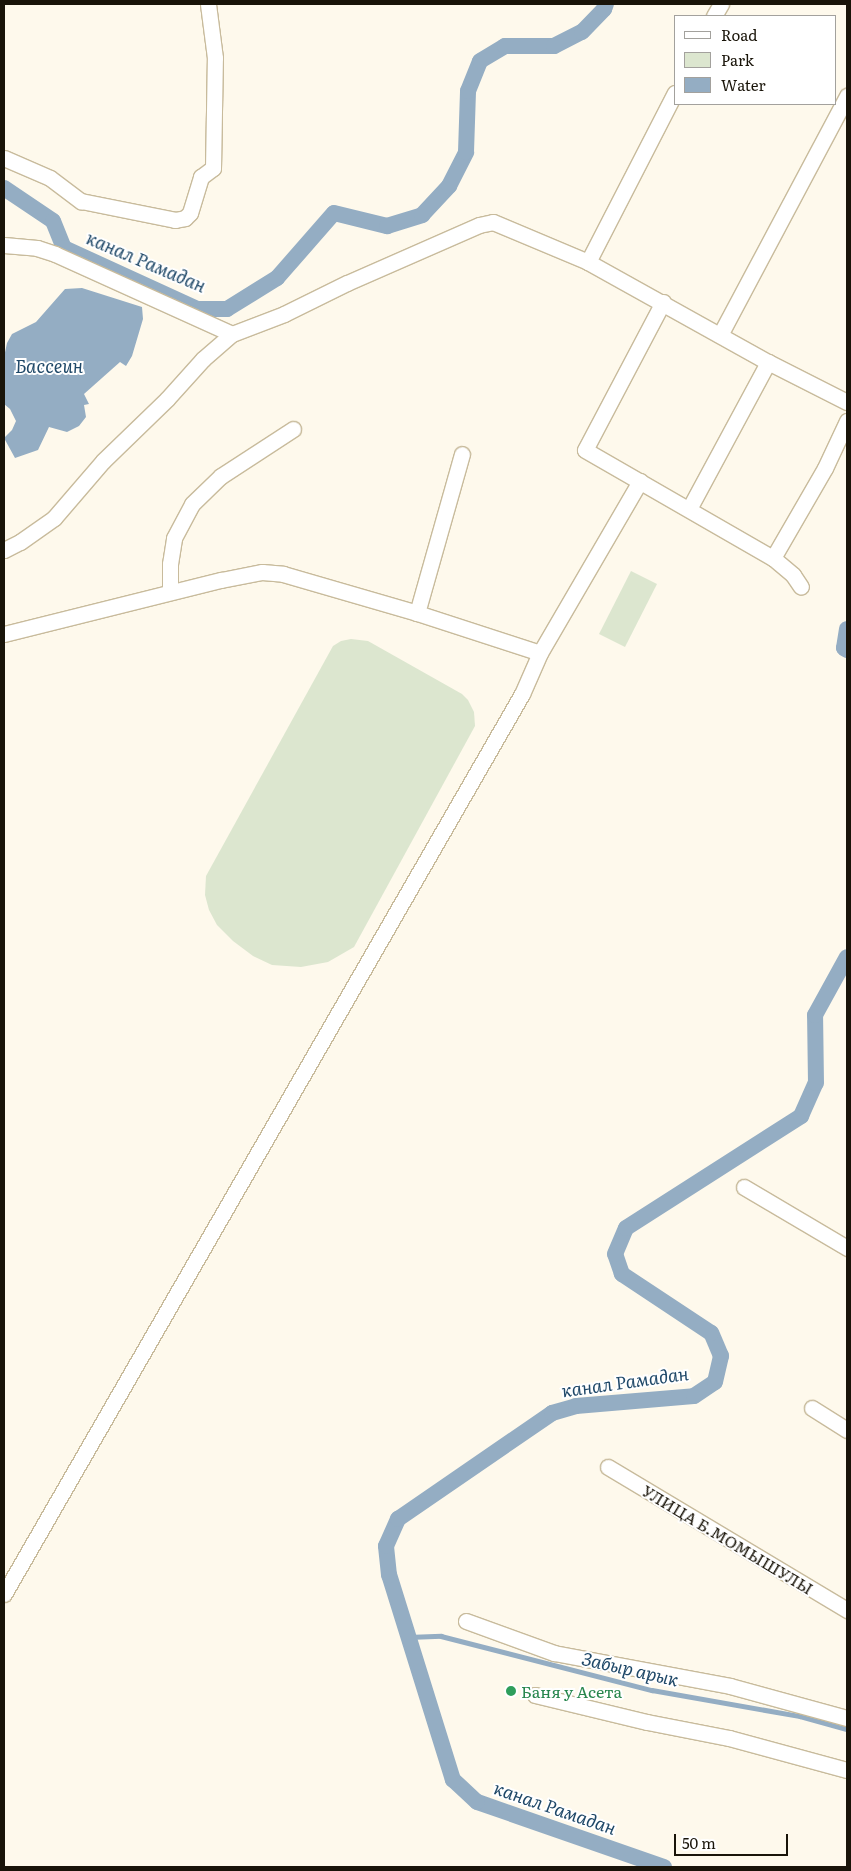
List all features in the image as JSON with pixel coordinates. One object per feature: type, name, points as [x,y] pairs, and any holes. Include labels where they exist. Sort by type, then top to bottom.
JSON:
[{"type":"street","points":[[4,158],[50,178],[82,201],[175,220],[186,218],[190,213],[200,177],[213,168],[214,58],[208,4]]},
{"type":"street","points":[[588,262],[674,95]]},
{"type":"street","points":[[720,336],[847,96]]},
{"type":"street","points":[[4,550],[20,542],[54,518],[103,461],[232,334],[284,314],[346,283],[479,225],[493,222],[588,262],[664,302],[768,362],[847,402]]},
{"type":"street","points":[[4,246],[37,248],[55,254],[232,334]]},
{"type":"street","points":[[664,302],[585,450],[773,558],[793,575],[801,587]]},
{"type":"street","points":[[689,509],[768,362]]},
{"type":"street","points":[[773,558],[824,468],[847,421]]},
{"type":"street","points":[[170,592],[170,564],[174,538],[192,504],[222,476],[293,429]]},
{"type":"street","points":[[418,613],[462,454]]},
{"type":"street","points":[[4,1594],[517,702],[540,653],[640,481]]},
{"type":"street","points":[[4,634],[170,592],[262,572],[283,574],[418,613],[540,653]]},
{"type":"street","points":[[744,1187],[847,1248]]},
{"type":"street","points":[[812,1408],[847,1430]]},
{"type":"street","name":"УЛИЦА Б.МОМЫШУЛЫ","points":[[608,1467],[847,1610]]},
{"type":"street","points":[[466,1621],[554,1653],[730,1686],[847,1718]]},
{"type":"street","points":[[535,1695],[647,1722],[730,1738],[847,1770]]},
{"type":"green space","points":[[631,571],[657,584],[625,647],[599,634]]},
{"type":"green space","points":[[351,639],[368,641],[462,694],[468,700],[474,712],[475,726],[354,947],[328,962],[301,967],[272,965],[253,956],[233,941],[217,925],[209,910],[205,895],[206,876],[333,646],[341,641]]},
{"type":"water","name":"Бассеин","points":[[82,288],[142,307],[143,319],[132,356],[126,366],[120,362],[84,394],[89,404],[84,405],[86,417],[79,426],[67,432],[49,427],[38,450],[15,458],[4,438],[12,430],[16,421],[10,409],[4,404],[4,357],[7,343],[12,334],[36,322],[65,289]]},
{"type":"waterway","name":"канал Рамадан","points":[[4,188],[53,221],[64,248],[197,309],[227,309],[277,278],[334,213],[387,226],[422,215],[449,186],[466,152],[468,91],[480,61],[505,46],[554,46],[582,32],[604,9],[606,4]]},
{"type":"waterway","name":"канал Рамадан","points":[[847,629],[844,648],[847,650]]},
{"type":"waterway","name":"канал Рамадан","points":[[664,1867],[477,1802],[453,1780],[389,1575],[386,1546],[398,1519],[552,1413],[576,1406],[694,1396],[715,1382],[721,1356],[711,1333],[622,1274],[615,1254],[626,1228],[801,1116],[816,1083],[815,1015],[847,957]]},
{"type":"waterway","name":"Забыр арык","points":[[408,1637],[441,1636],[652,1690],[800,1716],[847,1729]]},
{"type":"place","name":"Баня у Асета","points":[[511,1691]]}]
